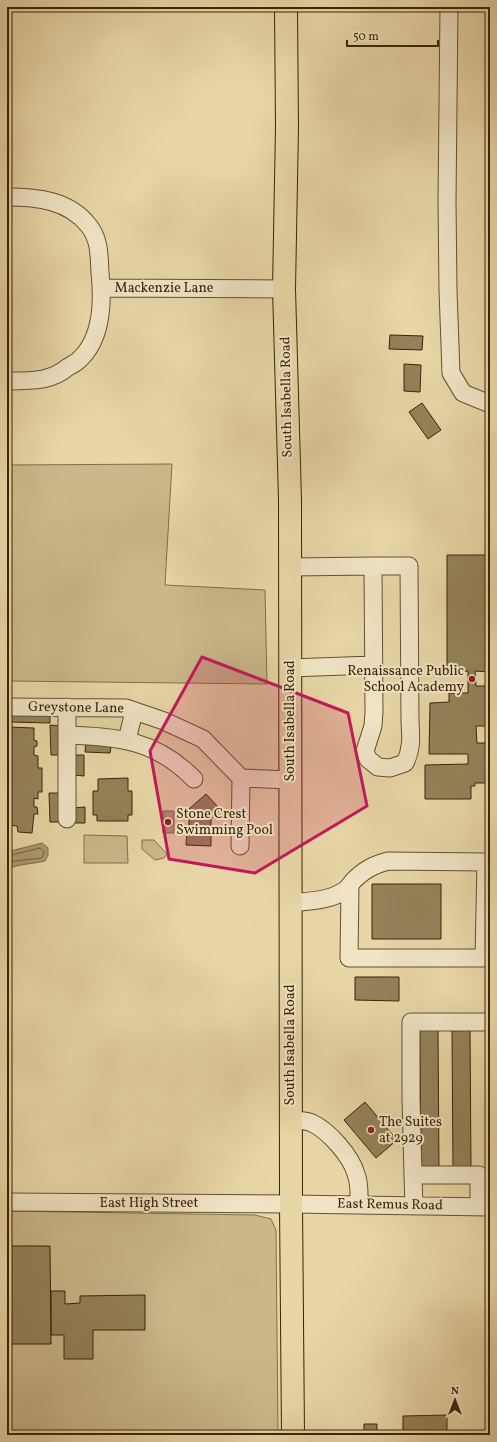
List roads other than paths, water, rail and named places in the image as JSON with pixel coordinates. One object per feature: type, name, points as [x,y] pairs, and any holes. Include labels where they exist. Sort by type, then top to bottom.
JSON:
[{"type":"main road","name":"South Isabella Road","points":[[286,7],[287,127],[284,289],[290,500],[290,1120],[292,1435]]},
{"type":"street","points":[[449,7],[447,209],[451,373],[463,393],[490,404]]},
{"type":"street","points":[[7,197],[45,199],[74,212],[89,226],[98,242],[102,288]]},
{"type":"street","name":"Mackenzie Lane","points":[[7,381],[44,379],[61,372],[80,359],[90,346],[97,328],[102,288],[284,289]]},
{"type":"street","points":[[290,567],[373,566],[409,566],[410,722],[412,742],[410,753],[405,763],[390,768],[378,766],[368,759],[365,751],[373,726],[374,712],[373,566]]},
{"type":"street","points":[[290,668],[373,665]]},
{"type":"street","name":"Greystone Lane","points":[[7,707],[126,708],[164,721],[203,739],[241,778]]},
{"type":"street","points":[[66,818],[67,707]]},
{"type":"street","points":[[127,740],[134,711]]},
{"type":"street","points":[[67,735],[99,736],[127,740],[145,745],[166,755],[183,767],[194,779]]},
{"type":"street","points":[[240,846],[241,778],[290,780]]},
{"type":"street","points":[[290,903],[334,897],[344,891],[350,885],[367,868],[375,864],[388,861],[486,862],[484,958],[349,958],[350,885]]},
{"type":"street","points":[[414,1206],[411,1113],[412,1022],[490,1022]]},
{"type":"street","points":[[290,1120],[312,1123],[327,1133],[350,1160],[359,1186],[359,1204]]},
{"type":"street","points":[[413,1175],[484,1175],[484,1207]]},
{"type":"street","name":"East High Street","points":[[7,1202],[291,1204]]},
{"type":"street","name":"East Remus Road","points":[[291,1204],[484,1207]]},
{"type":"water","name":"Stone Crest Swimming Pool","points":[[163,811],[174,811],[174,833],[163,833]]},
{"type":"water","points":[[42,843],[48,848],[48,855],[45,861],[7,869],[7,852]]},
{"type":"place","name":"Renaissance Public School Academy","points":[[472,679]]},
{"type":"place","name":"Stone Crest Swimming Pool","points":[[168,822]]},
{"type":"place","name":"The Suites at 2929","points":[[371,1130]]}]
